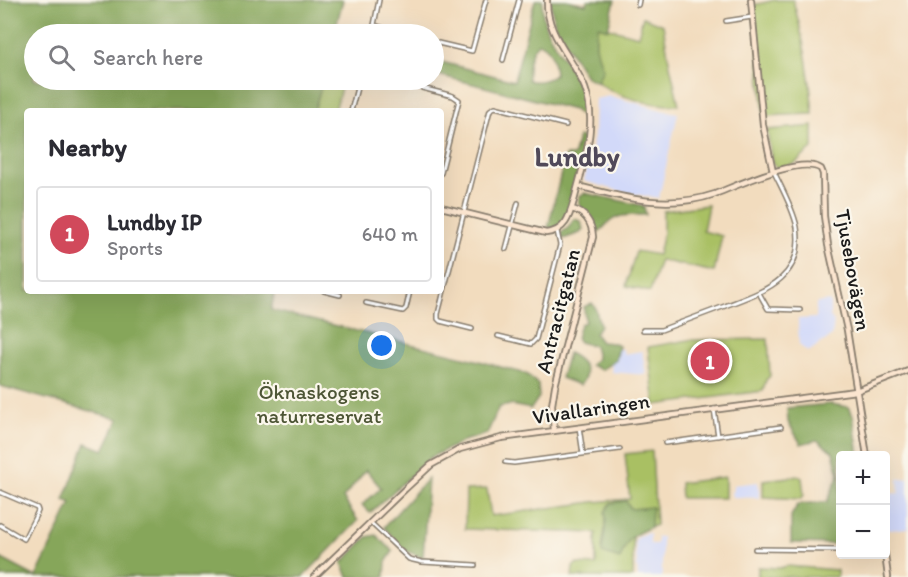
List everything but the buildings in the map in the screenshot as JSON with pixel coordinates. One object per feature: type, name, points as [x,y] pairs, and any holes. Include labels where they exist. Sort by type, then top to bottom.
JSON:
[{"type":"street","points":[[374,24],[379,0]]},
{"type":"street","points":[[444,44],[472,51],[486,0]]},
{"type":"street","points":[[503,60],[519,0]]},
{"type":"street","points":[[444,208],[539,233],[557,231],[566,223],[572,209],[590,139],[591,124],[588,100],[580,78],[550,25],[547,0]]},
{"type":"street","points":[[638,6],[639,0]]},
{"type":"street","points":[[643,330],[661,330],[759,293],[776,284],[793,264],[797,247],[796,223],[773,172],[762,125],[750,0]]},
{"type":"street","points":[[726,21],[752,17]]},
{"type":"street","points":[[352,108],[356,90]]},
{"type":"street","points":[[430,90],[453,96],[459,100],[444,161]]},
{"type":"street","points":[[444,292],[492,108],[566,125]]},
{"type":"street","name":"Tjusebovägen","points":[[773,172],[810,165],[818,166],[822,170],[828,245],[847,330],[856,390]]},
{"type":"street","points":[[578,186],[635,200],[670,202],[712,195],[773,172]]},
{"type":"street","points":[[506,249],[518,203]]},
{"type":"street","name":"Antracitgatan","points":[[554,431],[552,405],[555,386],[593,237],[588,219],[572,209]]},
{"type":"street","points":[[498,336],[531,344],[536,339],[560,245],[557,231]]},
{"type":"street","points":[[759,293],[768,309],[800,309]]},
{"type":"street","points":[[336,294],[340,295]]},
{"type":"street","points":[[366,303],[403,311],[409,294]]},
{"type":"street","points":[[444,294],[438,316],[440,321],[472,329]]},
{"type":"street","name":"Vivallaringen","points":[[314,577],[420,475],[451,454],[490,440],[856,390],[908,371]]},
{"type":"street","points":[[856,390],[866,451]]},
{"type":"street","points":[[714,410],[718,435]]},
{"type":"street","points":[[579,427],[583,454]]},
{"type":"street","points":[[665,443],[781,427]]},
{"type":"street","points":[[505,462],[516,463],[620,449]]},
{"type":"street","points":[[0,492],[37,508],[38,512],[24,539],[0,525]]},
{"type":"street","points":[[370,522],[409,559],[422,562],[475,565]]},
{"type":"street","points":[[755,549],[836,550]]},
{"type":"street","points":[[886,559],[888,577]]},
{"type":"shaded area","points":[[610,96],[678,113],[659,198],[627,193],[584,181],[594,137],[595,99]]},
{"type":"shaded area","points":[[830,301],[830,316],[834,322],[832,336],[808,352],[799,345],[798,319],[816,318],[816,303]]},
{"type":"shaded area","points":[[623,349],[624,354],[642,351],[646,375],[612,372],[610,350]]},
{"type":"shaded area","points":[[908,478],[908,528],[890,530],[890,494],[899,493],[898,479]]},
{"type":"shaded area","points":[[758,482],[760,498],[732,497],[733,485]]},
{"type":"shaded area","points":[[650,533],[650,544],[657,544],[657,537],[662,537],[662,577],[638,577],[635,540],[641,535]]},
{"type":"green space","name":"Öknaskogens naturreservat","points":[[0,0],[343,0],[337,24],[24,24],[24,90],[320,90],[315,108],[24,108],[24,294],[274,294],[271,310],[526,374],[538,384],[539,397],[531,409],[511,405],[499,407],[487,434],[466,440],[431,457],[370,513],[362,505],[381,488],[366,470],[343,498],[358,521],[303,577],[36,577],[71,503],[64,500],[86,443],[104,450],[119,419],[0,386]]},
{"type":"green space","points":[[535,0],[543,0],[545,23],[549,33],[580,87],[581,116],[574,110],[444,77],[444,63],[514,81]],"holes":[[[538,43],[547,48],[554,64],[555,74],[543,80],[528,80],[528,65],[532,51]]]},
{"type":"green space","points":[[550,0],[586,4],[587,0],[615,0],[608,29],[598,26],[596,48],[603,69],[597,82],[586,77],[555,26]]},
{"type":"green space","points":[[775,0],[793,0],[806,56],[813,114],[764,116],[754,5]]},
{"type":"green space","points":[[643,17],[663,25],[679,105],[636,100],[597,82],[600,70],[595,45],[598,25],[638,36]]},
{"type":"green space","points":[[231,90],[340,90],[336,108],[229,108]]},
{"type":"green space","points":[[813,126],[813,148],[794,164],[777,168],[772,163],[767,130]]},
{"type":"green space","points":[[578,137],[586,138],[565,220],[555,228],[548,228],[565,156],[574,154]]},
{"type":"green space","points":[[584,193],[640,205],[644,207],[646,215],[620,216],[610,221],[598,233],[579,205],[580,196]]},
{"type":"green space","points":[[708,205],[703,231],[722,236],[714,272],[660,260],[650,292],[626,286],[636,251],[658,255],[663,233],[663,211]]},
{"type":"green space","points":[[574,219],[581,221],[583,230],[563,239],[561,233]]},
{"type":"green space","points":[[592,303],[600,325],[595,334],[601,342],[619,346],[616,360],[601,370],[590,365],[597,358],[594,346],[579,342],[576,338],[580,324],[585,322],[584,307]]},
{"type":"green space","points":[[768,339],[770,376],[766,380],[763,391],[655,405],[648,347],[689,340]]},
{"type":"green space","points":[[568,353],[584,366],[584,380],[580,385],[561,378]]},
{"type":"green space","points":[[831,404],[848,407],[853,415],[858,451],[836,451],[836,463],[833,452],[817,440],[801,444],[788,422],[787,408]]},
{"type":"green space","points":[[652,451],[656,525],[633,534],[633,577],[572,577],[573,567],[576,564],[596,565],[596,533],[465,529],[466,490],[487,489],[491,516],[630,499],[625,454]]},
{"type":"green space","points":[[799,476],[802,478],[804,495],[801,499],[763,497],[763,480]]},
{"type":"green space","points":[[725,477],[725,498],[681,498],[680,483]]},
{"type":"green space","points":[[428,478],[423,558],[404,550],[384,527]]},
{"type":"green space","points":[[836,481],[836,544],[791,543],[791,516],[798,504],[827,502]]},
{"type":"green space","points":[[626,501],[631,509],[652,507],[651,527],[631,538],[620,559],[602,553],[606,523],[605,512],[611,503]]},
{"type":"green space","points":[[376,535],[393,551],[386,562],[385,577],[348,577],[342,563],[367,537]]},
{"type":"green space","points":[[0,558],[36,577],[0,577]]},
{"type":"green space","points":[[787,566],[837,570],[837,577],[758,577],[758,567]]},
{"type":"place","name":"Lundby IP","points":[[710,361]]},
{"type":"district","name":"Lundby","points":[[577,157]]}]
